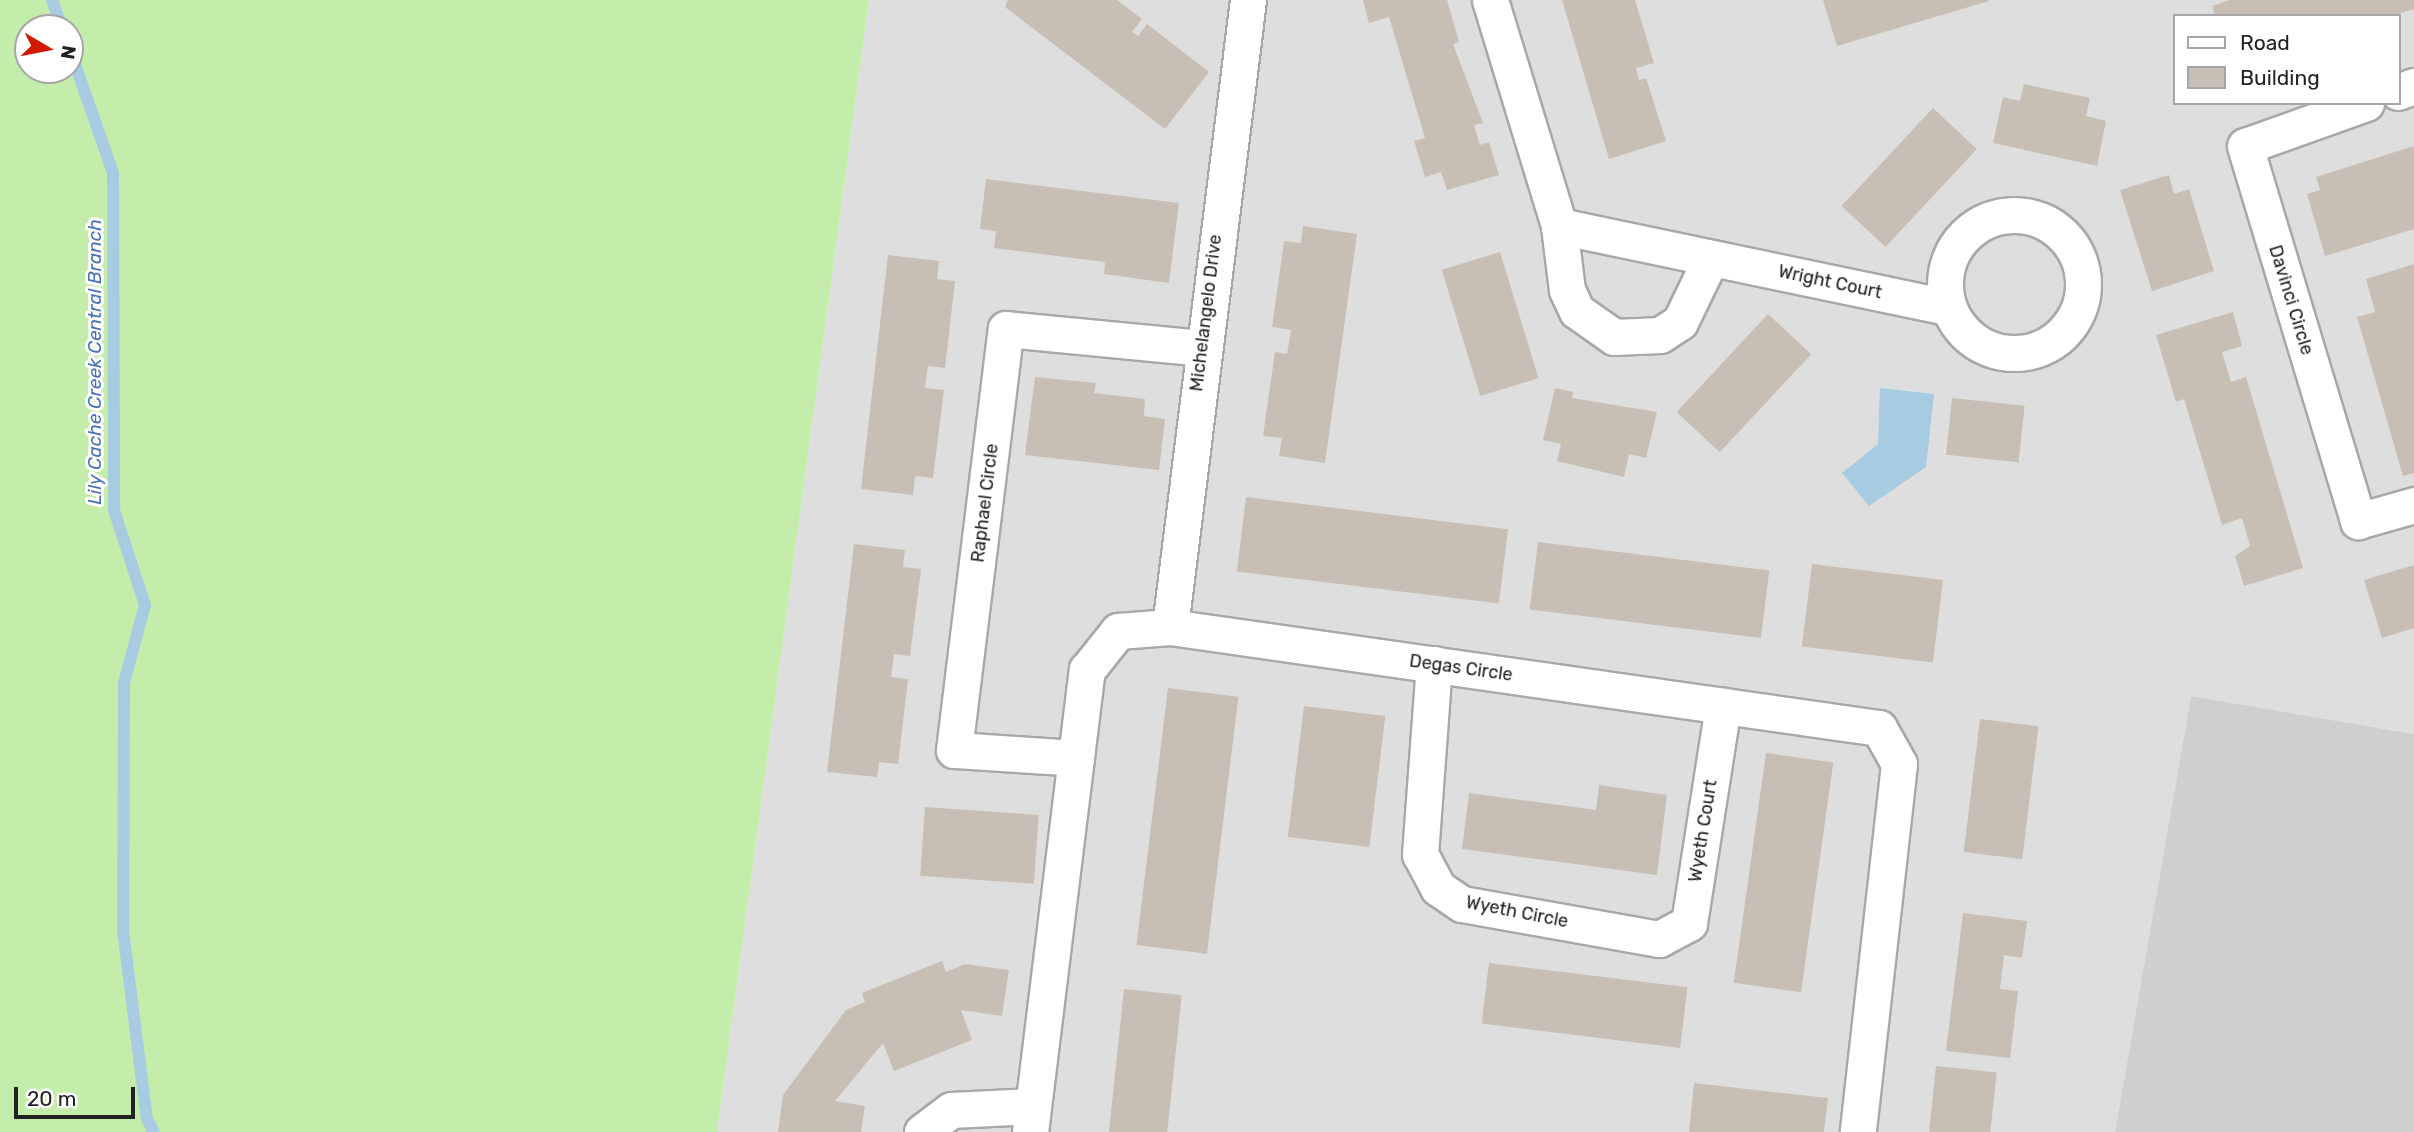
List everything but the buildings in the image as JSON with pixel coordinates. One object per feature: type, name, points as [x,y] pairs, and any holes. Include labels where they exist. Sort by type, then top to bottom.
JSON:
[{"type":"street","points":[[1490,0],[1559,226],[1567,290],[1577,311],[1614,337],[1660,335],[1680,322],[1712,258]]},
{"type":"street","name":"Michelangelo Drive","points":[[1170,627],[1240,3]]},
{"type":"street","name":"Davinci Circle","points":[[2360,105],[2245,146],[2358,521],[2414,505]]},
{"type":"street","name":"Wright Court","points":[[1559,226],[1948,307]]},
{"type":"street","name":"Raphael Circle","points":[[1076,758],[954,750],[1006,329],[1202,348]]},
{"type":"street","name":"Degas Circle","points":[[922,1132],[951,1110],[1031,1119],[1087,670],[1118,631],[1170,627],[1879,728],[1899,764],[1858,1132]]},
{"type":"street","name":"Wyeth Circle","points":[[1434,664],[1420,854],[1438,888],[1462,904],[1659,939]]},
{"type":"street","name":"Wyeth Court","points":[[1659,939],[1689,923],[1723,706]]},
{"type":"shaded area","points":[[869,0],[2414,0],[2414,734],[2191,696],[2115,1132],[717,1132]]},
{"type":"shaded area","points":[[2191,696],[2414,734],[2414,1132],[2115,1132]]},
{"type":"green space","points":[[0,0],[869,0],[717,1132],[0,1132]]},
{"type":"water","points":[[1880,388],[1934,394],[1926,467],[1869,506],[1842,473],[1878,444]]},
{"type":"waterway","name":"Lily Cache Creek Central Branch","points":[[52,0],[57,14]]},
{"type":"waterway","name":"Lily Cache Creek Central Branch","points":[[82,84],[113,173],[114,510],[145,605],[124,683],[123,930],[147,1119],[154,1132]]}]
